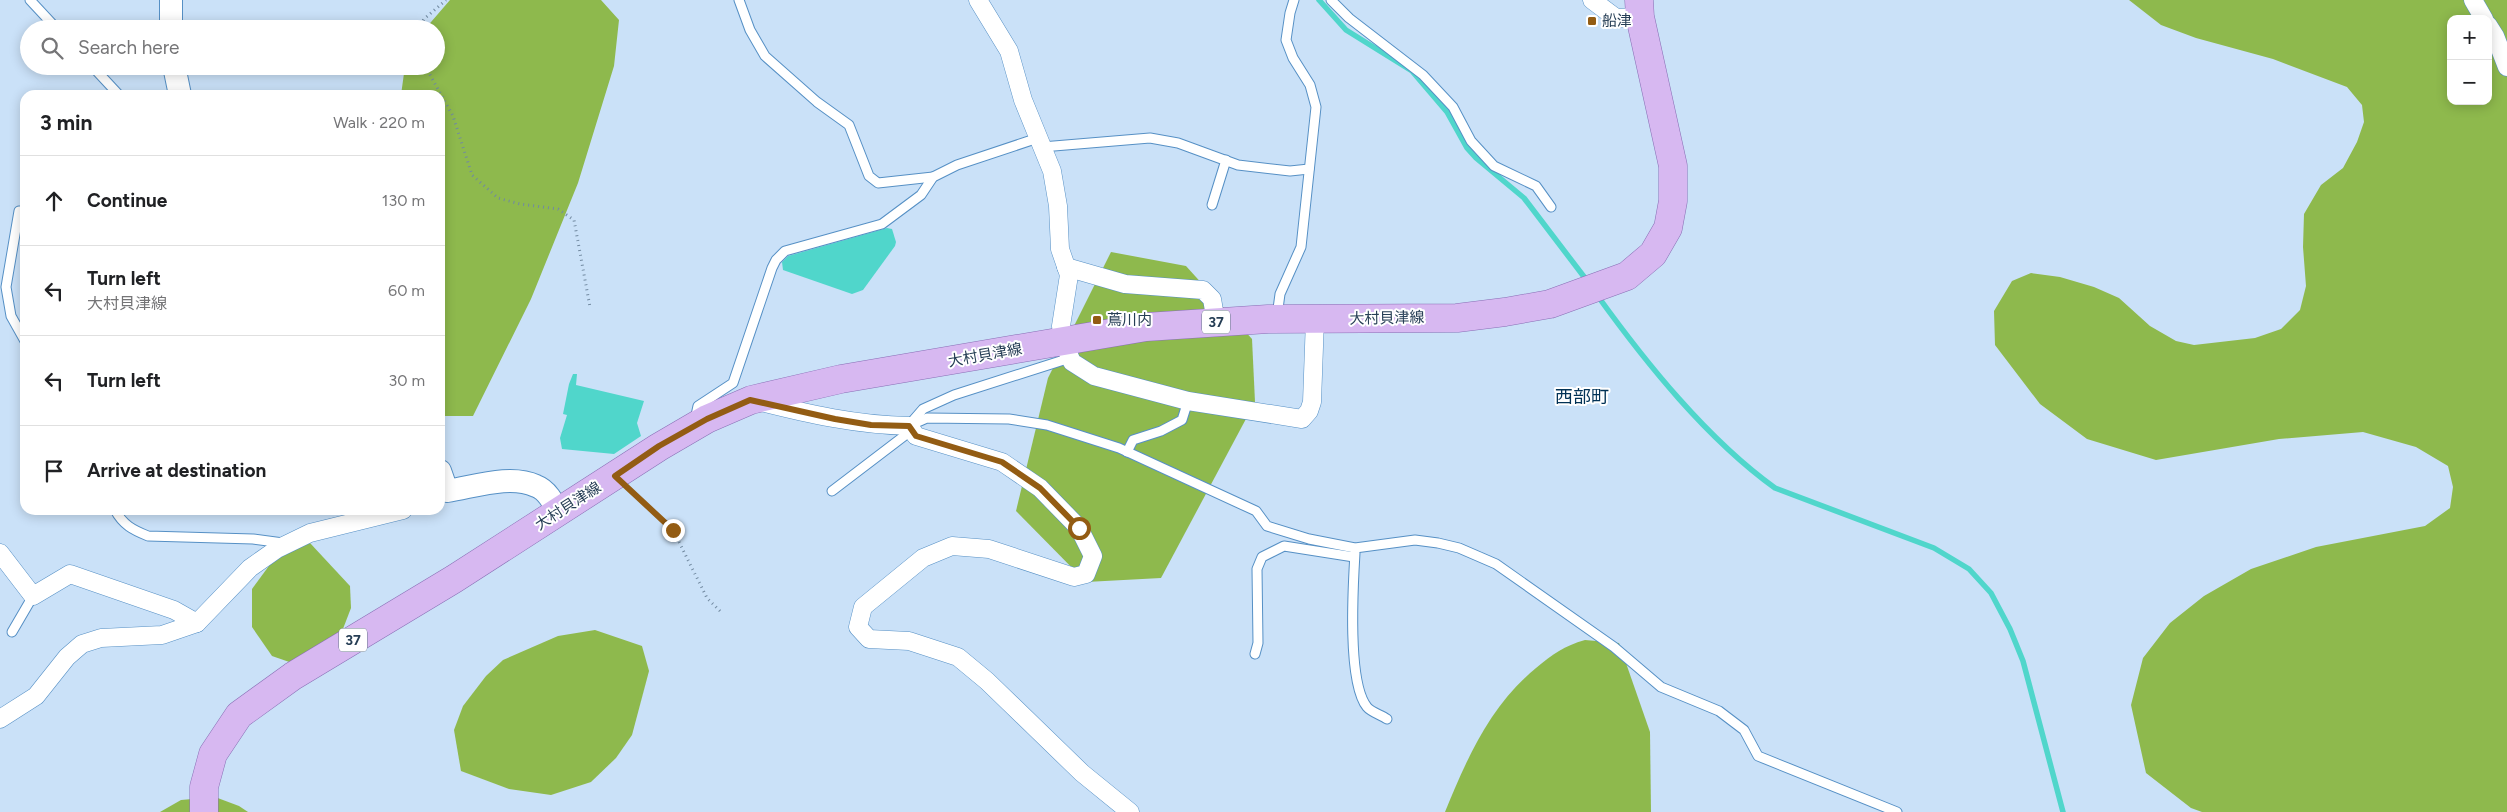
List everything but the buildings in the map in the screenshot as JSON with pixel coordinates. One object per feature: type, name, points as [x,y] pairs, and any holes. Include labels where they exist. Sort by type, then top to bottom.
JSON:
[{"type":"main road","name":"大村貝津線","points":[[206,808],[204,787],[213,754],[239,715],[293,676],[454,579],[693,427],[750,400],[841,379],[1066,350],[1146,327],[1277,319],[1457,318],[1541,306],[1627,276],[1654,254],[1668,228],[1673,201],[1673,166],[1639,9]]},
{"type":"street","points":[[171,0],[171,20]]},
{"type":"street","points":[[978,0],[1009,51],[1040,142],[1052,171],[1058,206],[1060,249],[1070,276],[1061,326],[1066,350],[1072,362],[1094,376],[1188,401],[1302,419],[1309,411],[1312,402],[1315,319]]},
{"type":"street","points":[[1592,0],[1616,18],[1639,9]]},
{"type":"street","points":[[2473,0],[2482,15]]},
{"type":"street","points":[[2492,34],[2507,67]]},
{"type":"street","points":[[176,75],[179,90]]},
{"type":"street","points":[[1066,267],[1125,284],[1203,290],[1212,299],[1216,322]]},
{"type":"street","points":[[750,400],[835,419],[871,425],[910,428],[916,436],[1002,462],[1040,488],[1079,528],[1093,556],[1086,574],[1074,577],[989,549],[952,546],[923,558],[863,607],[858,627],[870,639],[909,641],[958,657],[988,681],[1082,773],[1130,812]]},
{"type":"street","points":[[445,486],[510,481],[536,486],[550,497],[558,512]]},
{"type":"street","points":[[0,719],[36,696],[67,658],[82,644],[101,638],[162,635],[197,623],[250,568],[277,549],[310,533],[383,515]]},
{"type":"street","points":[[0,553],[33,596],[70,574],[174,610],[197,623]]},
{"type":"lane","points":[[30,0],[49,20]]},
{"type":"lane","points":[[739,0],[750,30],[764,56],[817,102],[849,125],[869,176],[878,183],[933,177],[957,165],[1040,142],[1150,138],[1178,143],[1226,160],[1263,169],[1309,169]]},
{"type":"lane","points":[[1277,319],[1280,294],[1301,247],[1316,107],[1310,84],[1293,58],[1286,40],[1294,0]]},
{"type":"lane","points":[[1331,0],[1349,18],[1424,75],[1453,107],[1471,141],[1494,166],[1536,186],[1551,207]]},
{"type":"lane","points":[[100,75],[114,90]]},
{"type":"lane","points":[[1212,205],[1226,160]]},
{"type":"lane","points":[[693,427],[698,406],[733,383],[776,260],[785,251],[882,224],[921,195],[933,177]]},
{"type":"lane","points":[[19,211],[6,287],[11,316],[20,332]]},
{"type":"lane","points":[[910,428],[923,408],[1066,350]]},
{"type":"lane","points":[[1128,452],[1133,440],[1161,431],[1182,420],[1188,401]]},
{"type":"lane","points":[[832,491],[910,428],[927,418],[1009,419],[1047,425],[1128,452],[1256,511],[1267,526],[1355,552]]},
{"type":"lane","points":[[118,515],[132,530],[148,536],[253,539],[288,544]]},
{"type":"lane","points":[[1255,654],[1258,643],[1257,569],[1262,556],[1284,546],[1355,552],[1415,540],[1459,548],[1496,564],[1614,647],[1661,687],[1719,711],[1744,730],[1758,756],[1897,812]]},
{"type":"lane","points":[[1355,552],[1352,596],[1357,685],[1368,708],[1387,719]]},
{"type":"lane","points":[[12,632],[33,596]]},
{"type":"path","points":[[423,20],[446,0]]},
{"type":"path","points":[[430,75],[438,90]]},
{"type":"path","points":[[445,102],[453,116],[472,175],[498,198],[520,204],[558,209],[574,220],[590,307]]},
{"type":"path","points":[[615,476],[673,530],[707,598],[721,612]]},
{"type":"shaded area","points":[[450,0],[601,0],[619,20],[614,66],[578,183],[531,299],[473,416],[445,416],[445,90],[402,90],[404,75],[445,75],[445,20],[433,20]]},
{"type":"shaded area","points":[[2129,0],[2507,0],[2507,812],[2202,812],[2191,808],[2146,773],[2131,705],[2143,658],[2170,623],[2204,596],[2251,569],[2316,547],[2425,526],[2450,508],[2453,487],[2448,466],[2416,447],[2363,432],[2279,439],[2156,460],[2087,439],[2040,404],[1995,345],[1994,311],[2012,281],[2031,273],[2060,277],[2094,287],[2119,298],[2150,326],[2176,341],[2194,345],[2255,338],[2281,329],[2300,310],[2306,286],[2303,247],[2304,214],[2321,185],[2343,168],[2357,142],[2364,122],[2362,105],[2347,87],[2273,59],[2196,38],[2161,25]]},
{"type":"shaded area","points":[[887,228],[892,229],[896,242],[895,246],[863,290],[852,294],[783,270],[782,262],[788,256]]},
{"type":"shaded area","points":[[1111,252],[1186,266],[1252,339],[1255,402],[1161,578],[1086,582],[1016,511],[1048,378]]},
{"type":"shaded area","points":[[573,374],[577,374],[576,385],[644,401],[637,423],[641,436],[614,454],[562,449],[560,438],[567,415],[563,414]]},
{"type":"shaded area","points":[[310,543],[350,586],[351,608],[341,634],[298,665],[272,656],[252,627],[252,589],[274,559]]},
{"type":"shaded area","points":[[595,630],[642,646],[649,671],[632,735],[616,758],[591,782],[551,795],[509,789],[461,771],[454,730],[463,706],[486,676],[503,660],[558,636]]},
{"type":"shaded area","points":[[1585,640],[1619,643],[1650,732],[1651,812],[1445,812],[1481,734],[1505,699],[1536,668],[1548,659],[1559,651]]},
{"type":"shaded area","points":[[215,797],[239,806],[248,812],[160,812],[181,800]]},
{"type":"waterway","points":[[1319,0],[1346,30],[1412,71],[1447,112],[1467,148],[1476,158],[1524,198],[1588,282]]},
{"type":"waterway","points":[[1597,295],[1636,347],[1679,399],[1725,447],[1775,488],[1934,548],[1969,569],[1991,593],[2010,629],[2023,661],[2063,812]]},
{"type":"place","name":"船津","points":[[1592,21]]},
{"type":"place","name":"蔦川内","points":[[1097,320]]},
{"type":"district","name":"西部町","points":[[1582,397]]},
{"type":"route","points":[[673,530],[615,476],[659,446],[707,419],[750,400],[871,425],[909,426],[916,436],[1002,462],[1040,488],[1079,528]]}]
